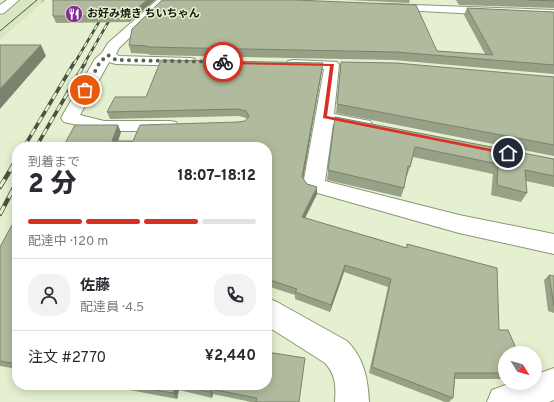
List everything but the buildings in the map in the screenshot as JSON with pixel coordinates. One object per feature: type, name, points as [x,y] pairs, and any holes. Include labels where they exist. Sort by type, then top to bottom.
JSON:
[{"type":"street","points":[[0,11],[14,0]]},
{"type":"street","points":[[163,0],[113,46],[108,55],[100,62],[70,118],[132,133],[187,125]]},
{"type":"street","points":[[544,3],[554,10]]},
{"type":"street","points":[[379,6],[554,14]]},
{"type":"street","points":[[108,55],[116,60],[208,62]]},
{"type":"street","points":[[278,64],[340,65],[325,117],[314,185],[460,224],[554,244]]},
{"type":"street","points":[[325,117],[378,128]]},
{"type":"street","points":[[272,314],[336,352],[344,359],[351,374],[352,402]]},
{"type":"street","points":[[504,402],[554,384]]},
{"type":"shaded area","points":[[22,0],[45,0],[0,40],[0,18]]},
{"type":"tram line","points":[[0,31],[37,0]]},
{"type":"railway","points":[[74,64],[112,0]]},
{"type":"railway","points":[[84,64],[121,0]]},
{"type":"railway","points":[[27,142],[74,63]]},
{"type":"railway","points":[[39,142],[85,63]]},
{"type":"railway","points":[[0,187],[12,167]]},
{"type":"railway","points":[[0,214],[12,191]]},
{"type":"way so far","points":[[85,90],[100,62],[108,55],[116,60],[223,62]]},
{"type":"place","name":"お好み焼き ちいちゃん","points":[[74,14]]},
{"type":"route","points":[[223,62],[332,65],[325,117],[508,153]]}]
